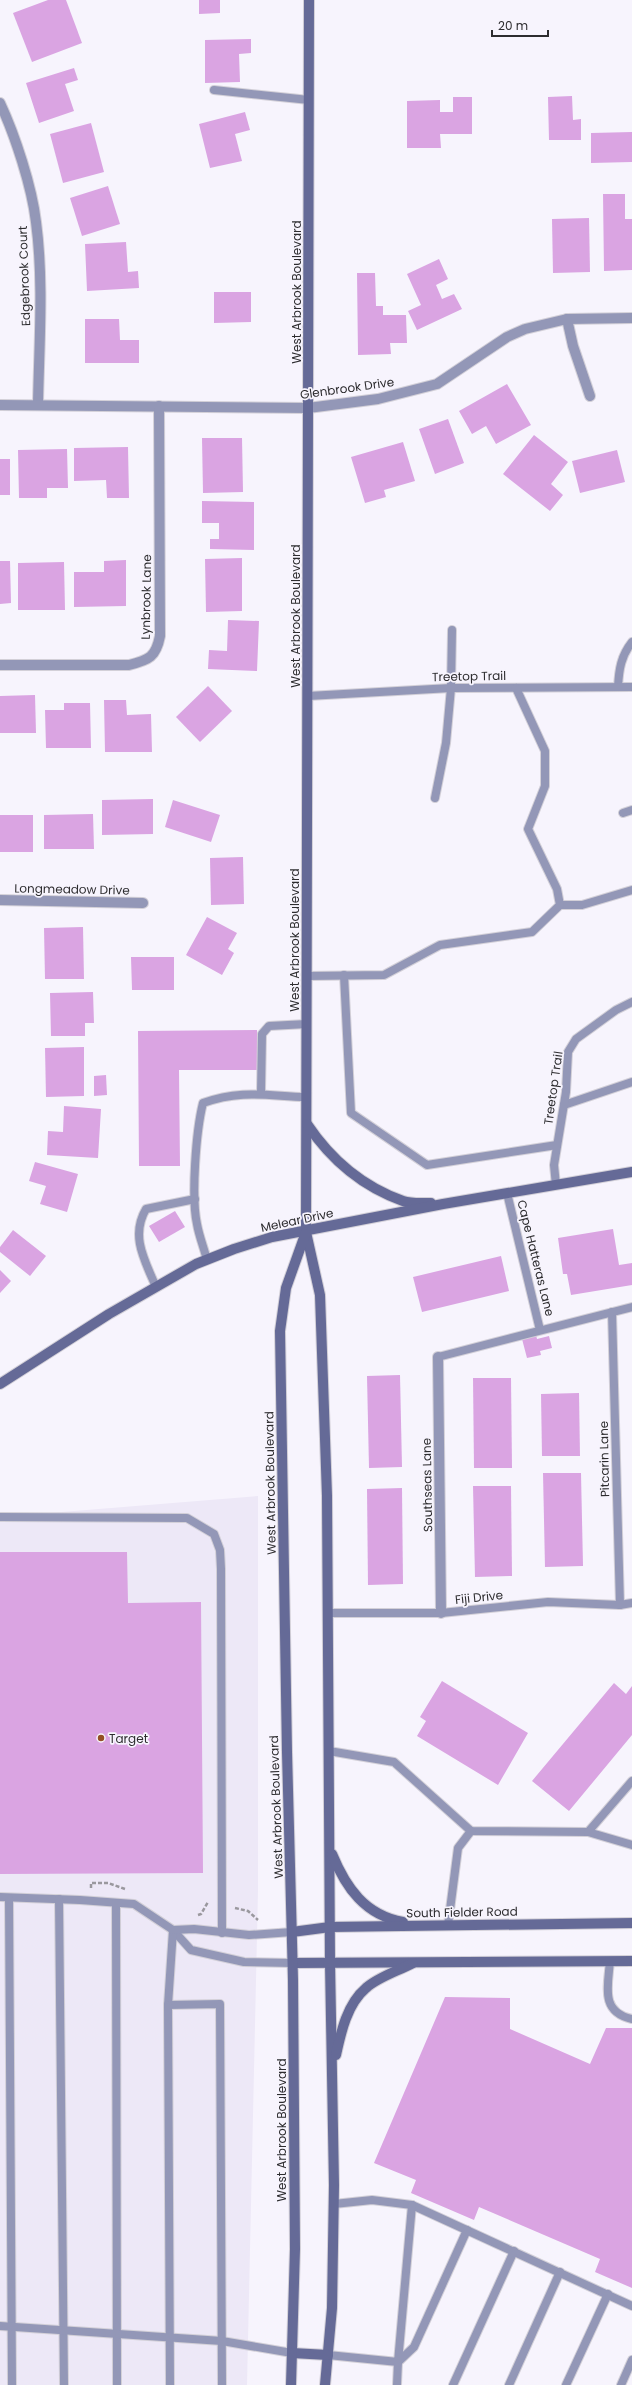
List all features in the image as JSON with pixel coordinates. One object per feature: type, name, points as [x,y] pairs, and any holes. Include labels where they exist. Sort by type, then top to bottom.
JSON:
[{"type":"street","name":"West Arbrook Boulevard","points":[[310,0],[306,1232],[320,1295],[328,1614],[330,1963],[334,2204],[332,2308],[325,2385]]},
{"type":"street","name":"Edgebrook Court","points":[[0,103],[21,161],[36,222],[39,282],[38,405]]},
{"type":"street","name":"Glenbrook Drive","points":[[0,405],[308,408],[378,399],[437,384],[507,337],[525,329],[567,319],[632,318]]},
{"type":"street","points":[[567,319],[573,346],[590,396]]},
{"type":"street","name":"Lynbrook Lane","points":[[0,665],[129,665],[145,661],[157,649],[160,636],[159,406]]},
{"type":"street","name":"Longmeadow Drive","points":[[0,900],[143,903]]},
{"type":"street","points":[[306,1123],[322,1147],[341,1165],[371,1185],[404,1201],[443,1204]]},
{"type":"street","name":"Melear Drive","points":[[0,1384],[109,1314],[207,1260],[272,1237],[306,1232],[443,1204],[632,1172]]},
{"type":"street","name":"West Arbrook Boulevard","points":[[291,2385],[295,2249],[293,1963],[287,1752],[280,1331],[286,1288],[306,1232]]},
{"type":"street","name":"Southseas Lane","points":[[438,1357],[441,1613]]},
{"type":"street","points":[[330,1850],[344,1880],[357,1899],[375,1912],[392,1920],[423,1925]]},
{"type":"street","name":"South Fielder Road","points":[[292,1932],[330,1927],[632,1923]]},
{"type":"street","points":[[293,1963],[632,1961]]},
{"type":"street","points":[[332,2070],[342,2025],[359,1995],[367,1987],[416,1962]]},
{"type":"street","points":[[292,2353],[328,2355]]},
{"type":"lane","points":[[214,90],[309,100]]},
{"type":"lane","points":[[435,798],[446,743],[451,688],[452,630]]},
{"type":"lane","points":[[618,687],[618,668],[625,650],[632,642]]},
{"type":"lane","name":"Treetop Trail","points":[[308,696],[451,688],[632,687]]},
{"type":"lane","points":[[516,688],[545,751],[545,786],[528,829],[557,889],[560,905]]},
{"type":"lane","points":[[623,813],[632,810]]},
{"type":"lane","points":[[307,976],[384,975],[440,945],[532,932],[560,905],[582,905],[632,890]]},
{"type":"lane","points":[[344,975],[351,1113],[427,1165],[557,1145]]},
{"type":"lane","name":"Treetop Trail","points":[[556,1185],[554,1165],[564,1105],[568,1052],[576,1038],[616,1010],[632,1002]]},
{"type":"lane","points":[[261,1093],[262,1034],[269,1026],[307,1024]]},
{"type":"lane","points":[[564,1105],[632,1082]]},
{"type":"lane","points":[[207,1260],[196,1223],[195,1199],[198,1123],[203,1103],[221,1096],[261,1093],[268,1096],[306,1097]]},
{"type":"lane","name":"Cape Hatteras Lane","points":[[507,1193],[540,1330]]},
{"type":"lane","points":[[156,1288],[140,1248],[139,1221],[146,1210],[195,1199]]},
{"type":"lane","name":"Cape Hatteras Lane","points":[[438,1357],[632,1307]]},
{"type":"lane","name":"Pitcarin Lane","points":[[612,1312],[620,1605]]},
{"type":"lane","points":[[0,1517],[187,1518],[214,1534],[220,1550],[221,1569],[222,1933]]},
{"type":"lane","name":"Fiji Drive","points":[[328,1614],[441,1613],[548,1602],[620,1605],[632,1603]]},
{"type":"lane","points":[[329,1751],[394,1762],[471,1831],[588,1832],[632,1845]]},
{"type":"lane","points":[[588,1832],[632,1781]]},
{"type":"lane","points":[[624,1791],[632,1793]]},
{"type":"lane","points":[[448,1925],[458,1848],[471,1831]]},
{"type":"lane","points":[[0,1897],[134,1904],[173,1930],[191,1950],[244,1962],[293,1963]]},
{"type":"lane","points":[[9,1898],[12,2385]]},
{"type":"lane","points":[[59,1899],[64,2385]]},
{"type":"lane","points":[[116,1903],[117,2385]]},
{"type":"lane","points":[[173,1930],[194,1928],[222,1933],[248,1935],[292,1932]]},
{"type":"lane","points":[[170,2385],[168,2005],[173,1930]]},
{"type":"lane","points":[[610,1961],[608,1998],[611,2008],[618,2014],[632,2019]]},
{"type":"lane","points":[[168,2005],[220,2004],[219,2095],[222,2385]]},
{"type":"lane","points":[[334,2204],[372,2200],[412,2205],[632,2306]]},
{"type":"lane","points":[[398,2385],[398,2362],[412,2205]]},
{"type":"lane","points":[[398,2362],[414,2346],[467,2230]]},
{"type":"lane","points":[[453,2385],[514,2251]]},
{"type":"lane","points":[[509,2385],[560,2272]]},
{"type":"lane","points":[[566,2385],[608,2294]]},
{"type":"lane","points":[[0,2326],[222,2342],[292,2353]]},
{"type":"lane","points":[[328,2355],[398,2362]]},
{"type":"lane","points":[[621,2385],[632,2360]]},
{"type":"path","points":[[90,1901],[91,1883],[108,1883],[128,1890]]},
{"type":"path","points":[[194,1916],[201,1914],[209,1900],[248,1911],[262,1923]]},
{"type":"shaded area","points":[[258,1496],[258,1890],[247,2385],[0,2385],[0,1517]]},
{"type":"building","points":[[48,0],[66,0],[82,43],[32,62],[13,13]]},
{"type":"building","points":[[199,0],[220,0],[220,13],[199,14]]},
{"type":"building","points":[[251,39],[251,53],[239,54],[240,82],[205,83],[205,40]]},
{"type":"building","points":[[74,68],[78,80],[65,84],[74,111],[39,123],[26,83]]},
{"type":"building","points":[[572,96],[573,120],[581,119],[581,140],[549,140],[548,97]]},
{"type":"building","points":[[453,97],[472,97],[472,134],[440,134],[441,148],[407,148],[407,101],[440,100],[440,112],[453,112]]},
{"type":"building","points":[[245,112],[250,130],[235,134],[242,161],[210,168],[199,124]]},
{"type":"building","points":[[91,123],[104,172],[63,183],[50,134]]},
{"type":"building","points":[[632,132],[632,162],[591,163],[591,133]]},
{"type":"building","points":[[108,186],[120,224],[82,236],[70,198]]},
{"type":"building","points":[[603,194],[625,194],[625,219],[632,219],[632,270],[604,271]]},
{"type":"building","points":[[589,218],[590,272],[553,273],[552,219]]},
{"type":"building","points":[[126,242],[128,272],[138,271],[139,288],[87,291],[85,244]]},
{"type":"building","points":[[439,259],[448,279],[436,285],[442,299],[454,294],[462,309],[417,330],[408,311],[421,305],[407,274]]},
{"type":"building","points":[[357,273],[375,273],[376,306],[383,306],[383,315],[406,315],[407,343],[390,343],[391,354],[358,355]]},
{"type":"building","points":[[214,292],[251,292],[251,322],[214,323]]},
{"type":"building","points":[[85,319],[119,319],[120,340],[139,340],[139,363],[85,363]]},
{"type":"building","points":[[507,384],[531,425],[496,444],[486,426],[472,434],[459,411]]},
{"type":"building","points":[[448,419],[464,463],[435,474],[419,429]]},
{"type":"building","points":[[534,435],[568,462],[551,484],[563,495],[550,511],[503,474]]},
{"type":"building","points":[[202,438],[242,438],[243,492],[203,493]]},
{"type":"building","points":[[403,442],[415,481],[384,490],[386,497],[365,503],[351,457]]},
{"type":"building","points":[[128,447],[129,498],[107,498],[106,480],[74,481],[74,448]]},
{"type":"building","points":[[67,449],[68,488],[47,488],[47,498],[19,498],[18,450]]},
{"type":"building","points":[[617,450],[625,482],[580,493],[572,461]]},
{"type":"building","points":[[0,459],[10,459],[10,495],[0,495]]},
{"type":"building","points":[[202,501],[254,502],[254,550],[210,549],[210,539],[219,539],[219,523],[202,523]]},
{"type":"building","points":[[242,558],[242,611],[206,612],[205,559]]},
{"type":"building","points":[[126,560],[126,606],[74,607],[74,572],[104,572],[104,561]]},
{"type":"building","points":[[0,561],[10,561],[11,603],[0,604]]},
{"type":"building","points":[[64,562],[65,610],[18,610],[18,563]]},
{"type":"building","points":[[228,620],[259,621],[257,671],[208,669],[209,650],[227,651]]},
{"type":"building","points":[[208,686],[232,711],[200,742],[176,717]]},
{"type":"building","points":[[35,695],[36,733],[0,733],[0,696]]},
{"type":"building","points":[[104,700],[126,700],[127,715],[151,714],[152,752],[105,752]]},
{"type":"building","points":[[64,703],[90,703],[91,748],[46,748],[45,710],[64,710]]},
{"type":"building","points":[[153,799],[153,834],[102,835],[102,800]]},
{"type":"building","points":[[173,800],[220,815],[211,842],[165,827]]},
{"type":"building","points":[[93,814],[94,849],[44,849],[44,815]]},
{"type":"building","points":[[0,815],[33,815],[33,852],[0,852]]},
{"type":"building","points":[[243,857],[244,904],[211,905],[210,858]]},
{"type":"building","points":[[207,917],[237,933],[228,949],[234,953],[222,975],[186,955]]},
{"type":"building","points":[[83,927],[84,979],[45,979],[44,928]]},
{"type":"building","points":[[131,957],[174,957],[174,990],[132,990]]},
{"type":"building","points":[[93,992],[94,1023],[85,1023],[85,1036],[51,1036],[50,993]]},
{"type":"building","points":[[257,1030],[258,1070],[179,1070],[180,1166],[139,1166],[138,1031]]},
{"type":"building","points":[[84,1047],[84,1096],[46,1097],[45,1048]]},
{"type":"building","points":[[106,1075],[107,1095],[94,1096],[94,1076]]},
{"type":"building","points":[[64,1106],[101,1109],[98,1158],[47,1155],[48,1131],[63,1132]]},
{"type":"building","points":[[35,1162],[78,1174],[67,1212],[40,1204],[46,1186],[29,1181]]},
{"type":"building","points":[[175,1211],[185,1227],[159,1242],[149,1226]]},
{"type":"building","points":[[613,1229],[619,1265],[632,1263],[632,1285],[571,1295],[567,1274],[563,1274],[558,1238]]},
{"type":"building","points":[[13,1230],[46,1256],[30,1276],[0,1252],[0,1247]]},
{"type":"building","points":[[501,1256],[509,1291],[422,1312],[413,1277]]},
{"type":"building","points":[[0,1270],[11,1281],[0,1293]]},
{"type":"building","points":[[536,1335],[537,1339],[549,1336],[552,1348],[540,1351],[541,1355],[527,1358],[522,1339]]},
{"type":"building","points":[[400,1375],[402,1467],[369,1468],[367,1376]]},
{"type":"building","points":[[473,1378],[511,1378],[512,1468],[474,1468]]},
{"type":"building","points":[[579,1393],[580,1456],[542,1456],[541,1394]]},
{"type":"building","points":[[543,1473],[581,1473],[583,1566],[545,1567]]},
{"type":"building","points":[[473,1486],[511,1486],[512,1576],[475,1577]]},
{"type":"building","points":[[402,1488],[403,1584],[368,1585],[367,1489]]},
{"type":"building","name":"Target","points":[[0,1552],[127,1552],[128,1603],[201,1602],[203,1873],[0,1874]]},
{"type":"building","points":[[442,1681],[528,1733],[498,1785],[417,1736],[426,1721],[420,1717]]},
{"type":"building","points":[[614,1683],[626,1694],[632,1686],[632,1735],[569,1811],[532,1781]]},
{"type":"building","points":[[445,1997],[510,1998],[510,2029],[590,2064],[606,2028],[632,2028],[632,2288],[595,2272],[600,2259],[479,2207],[474,2220],[411,2193],[416,2180],[374,2163]]},
{"type":"place","name":"Target","points":[[101,1738]]}]
